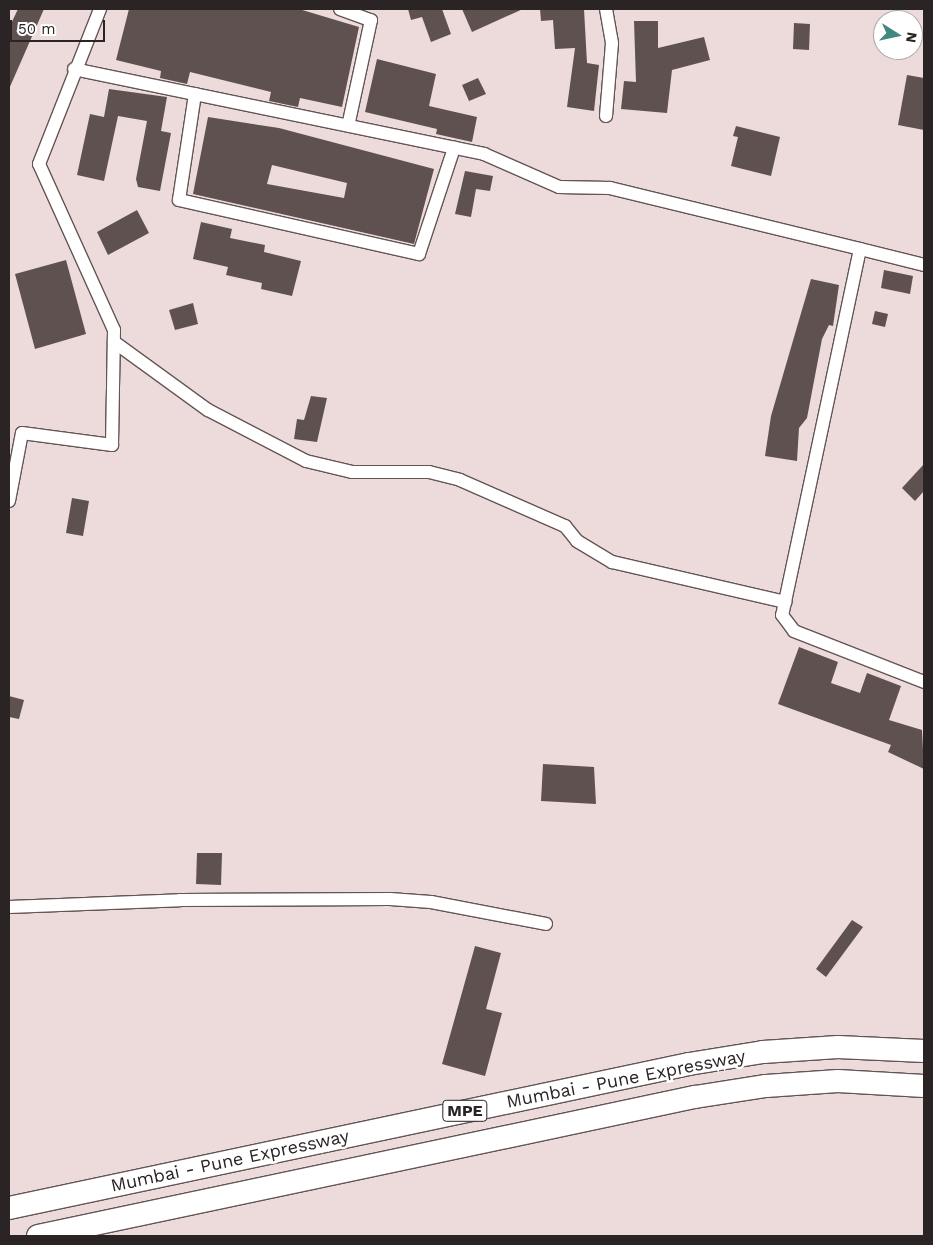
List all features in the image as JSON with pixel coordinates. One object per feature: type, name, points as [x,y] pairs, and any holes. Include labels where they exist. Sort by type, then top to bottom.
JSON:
[{"type":"highway","name":"Mumbai - Pune Expressway","points":[[9,1208],[689,1064],[762,1052],[838,1047],[924,1052]]},
{"type":"highway","name":"Mumbai - Pune Expressway","points":[[38,1236],[695,1098],[766,1086],[838,1081],[924,1086]]},
{"type":"street","points":[[9,501],[22,433],[112,445],[114,330],[39,164],[74,69],[100,9]]},
{"type":"street","points":[[340,9],[371,20],[348,126]]},
{"type":"street","points":[[606,9],[612,43],[606,116]]},
{"type":"street","points":[[74,69],[484,154],[559,187],[610,188],[924,265]]},
{"type":"street","points":[[195,94],[179,200],[419,254],[454,148]]},
{"type":"street","points":[[860,249],[782,615],[794,631],[924,682]]},
{"type":"street","points":[[114,342],[208,410],[306,461],[352,472],[429,472],[460,480],[565,526],[577,541],[612,562],[785,602]]},
{"type":"street","points":[[9,907],[390,899],[432,902],[546,924]]},
{"type":"building","points":[[18,9],[44,9],[9,89],[9,28]]},
{"type":"building","points":[[129,9],[299,9],[359,27],[342,107],[300,98],[298,107],[269,101],[271,92],[190,72],[187,84],[160,78],[161,71],[116,60]]},
{"type":"building","points":[[408,9],[442,9],[451,34],[431,42],[422,17],[411,20]]},
{"type":"building","points":[[462,9],[523,9],[472,32]]},
{"type":"building","points":[[540,9],[584,9],[587,63],[599,65],[594,111],[567,107],[575,48],[555,49],[553,20],[541,21]]},
{"type":"building","points":[[634,21],[658,21],[658,48],[704,37],[710,60],[672,70],[667,113],[621,109],[624,81],[636,82]]},
{"type":"building","points":[[794,23],[810,24],[809,50],[793,49]]},
{"type":"building","points":[[377,59],[436,74],[429,106],[477,117],[472,142],[436,134],[437,129],[365,112]]},
{"type":"building","points":[[907,75],[924,78],[924,130],[898,125]]},
{"type":"building","points":[[478,78],[486,94],[469,101],[462,85]]},
{"type":"building","points":[[109,89],[167,97],[161,131],[171,133],[160,191],[138,187],[136,179],[147,121],[118,116],[104,181],[77,175],[90,114],[104,117]]},
{"type":"building","points":[[208,117],[279,128],[434,169],[414,244],[193,194]],"holes":[[[272,165],[347,183],[344,198],[267,184]]]},
{"type":"building","points":[[736,126],[780,137],[771,176],[731,166],[738,137],[733,136]]},
{"type":"building","points":[[465,171],[493,176],[490,191],[476,189],[471,217],[455,214]]},
{"type":"building","points":[[137,210],[149,233],[108,255],[97,232]]},
{"type":"building","points":[[201,222],[232,229],[230,238],[265,245],[264,252],[301,261],[292,296],[261,289],[262,283],[226,275],[228,267],[193,259]]},
{"type":"building","points":[[66,260],[86,334],[35,349],[15,274]]},
{"type":"building","points":[[884,270],[913,276],[910,294],[881,288]]},
{"type":"building","points":[[811,279],[839,285],[833,326],[829,325],[822,339],[807,418],[799,428],[797,461],[765,456],[771,416]]},
{"type":"building","points":[[193,303],[198,324],[175,330],[169,310]]},
{"type":"building","points":[[875,311],[888,314],[885,327],[872,324]]},
{"type":"building","points":[[311,396],[327,398],[317,442],[294,439],[297,419],[304,420]]},
{"type":"building","points":[[924,464],[924,491],[915,501],[902,488]]},
{"type":"building","points":[[72,498],[89,501],[83,536],[66,533]]},
{"type":"building","points":[[799,647],[838,662],[831,683],[860,693],[867,673],[901,686],[889,720],[922,730],[924,769],[888,752],[891,745],[778,704]]},
{"type":"building","points":[[9,696],[24,700],[19,719],[9,717]]},
{"type":"building","points":[[543,764],[594,767],[596,804],[541,801]]},
{"type":"building","points":[[197,853],[222,853],[221,885],[196,884]]},
{"type":"building","points":[[852,920],[863,927],[826,977],[816,969]]},
{"type":"building","points":[[475,946],[501,953],[486,1009],[502,1013],[485,1076],[442,1064]]}]
